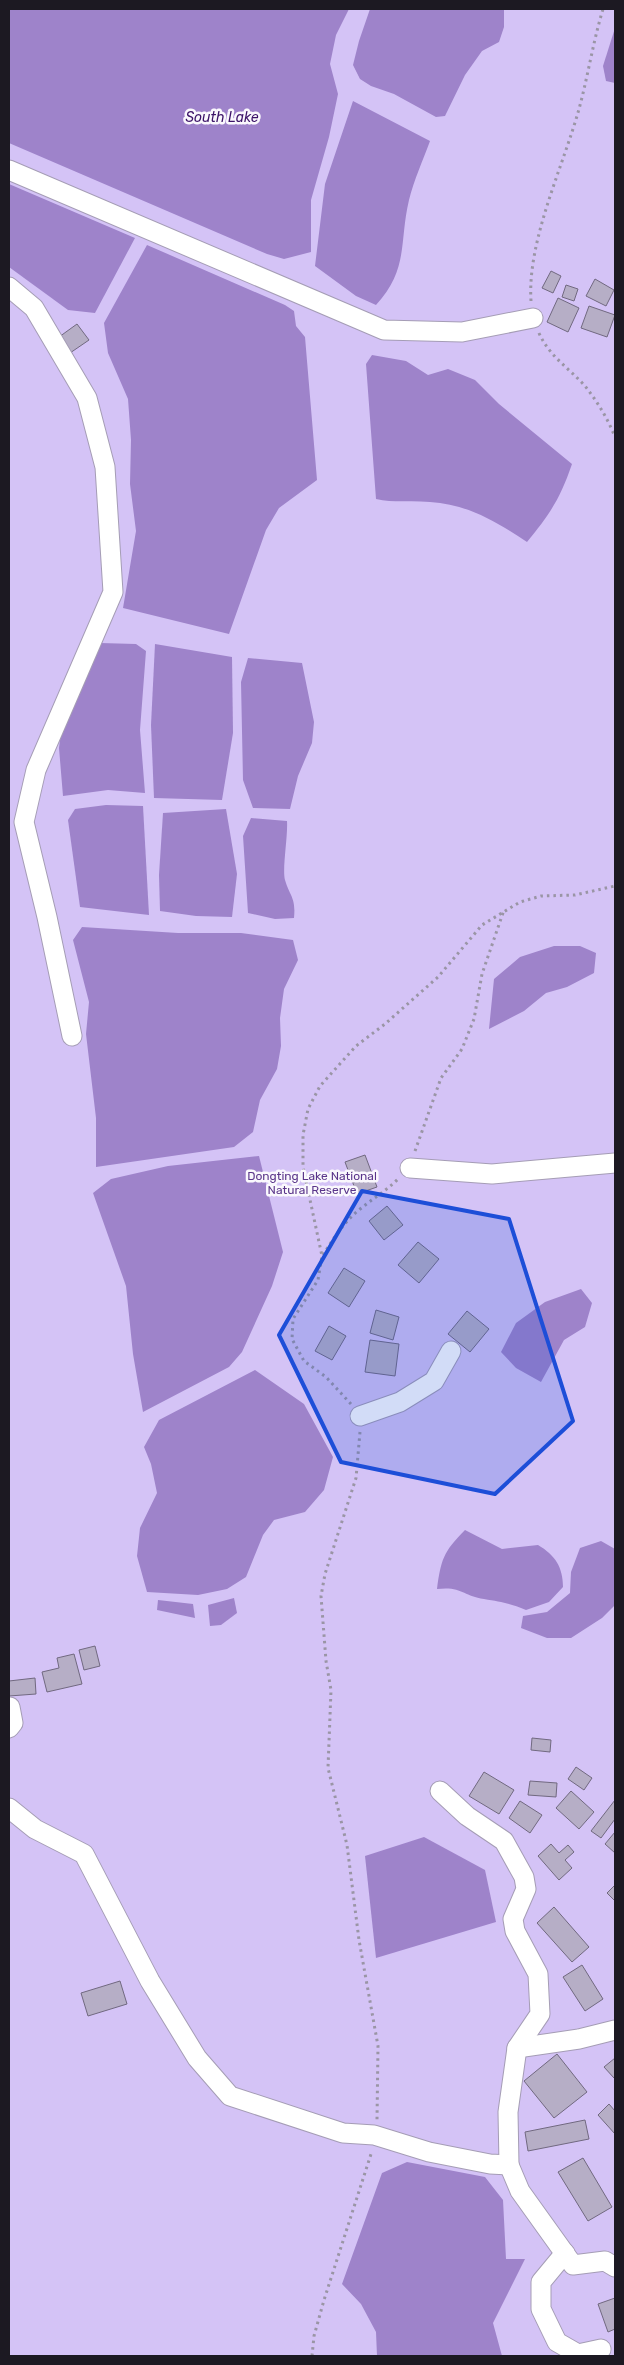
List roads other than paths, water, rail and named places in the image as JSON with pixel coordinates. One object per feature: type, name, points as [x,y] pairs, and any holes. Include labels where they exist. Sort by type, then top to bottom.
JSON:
[{"type":"street","points":[[9,170],[384,330],[462,332],[532,318]]},
{"type":"street","points":[[9,287],[34,308],[87,398],[105,467],[113,592],[36,770],[24,822],[47,917],[72,1036]]},
{"type":"street","points":[[410,1168],[492,1174],[615,1163]]},
{"type":"street","points":[[360,1416],[400,1402],[434,1381],[451,1351]]},
{"type":"street","points":[[9,1728],[13,1723],[10,1707]]},
{"type":"street","points":[[440,1791],[467,1816],[504,1841],[524,1877],[526,1889],[513,1918],[515,1931],[538,1974],[540,2014],[517,2048],[508,2112],[510,2165],[520,2191],[573,2265],[605,2261],[615,2267]]},
{"type":"street","points":[[9,1808],[35,1829],[84,1854],[150,1981],[197,2058],[230,2096],[343,2133],[374,2135],[429,2152],[490,2164],[510,2165]]},
{"type":"street","points":[[517,2048],[579,2039],[615,2030]]},
{"type":"street","points":[[564,2253],[541,2282],[541,2309],[557,2342],[578,2354],[601,2348],[588,2356]]},
{"type":"water","name":"South Lake","points":[[9,9],[349,9],[336,35],[330,64],[338,94],[329,137],[311,200],[311,252],[284,259],[267,254],[9,143]]},
{"type":"water","points":[[370,9],[504,9],[504,27],[499,42],[482,51],[465,75],[445,116],[436,117],[394,94],[371,86],[360,79],[353,65]]},
{"type":"water","points":[[615,28],[615,83],[606,81],[603,66]]},
{"type":"water","points":[[353,101],[430,141],[409,200],[398,267],[394,279],[376,305],[356,296],[315,266],[325,184]]},
{"type":"water","points":[[9,184],[135,238],[95,313],[68,310],[9,267]]},
{"type":"water","points":[[147,245],[285,305],[294,311],[296,326],[305,337],[317,480],[279,508],[266,530],[229,634],[123,608],[136,531],[130,484],[131,440],[128,399],[108,353],[104,323]]},
{"type":"water","points":[[372,355],[406,361],[428,375],[448,369],[475,380],[499,404],[572,464],[554,506],[527,542],[493,521],[457,506],[444,503],[376,499],[366,364]]},
{"type":"water","points":[[100,643],[136,644],[146,651],[140,730],[145,793],[108,790],[63,796],[59,748],[63,716]]},
{"type":"water","points":[[155,644],[232,657],[233,733],[222,800],[154,798],[151,725]]},
{"type":"water","points":[[248,658],[302,663],[314,722],[312,743],[298,776],[290,809],[253,808],[243,780],[241,682]]},
{"type":"water","points":[[106,805],[143,806],[149,915],[80,907],[68,820],[75,809]]},
{"type":"water","points":[[226,809],[237,874],[232,917],[196,916],[160,911],[159,875],[163,813]]},
{"type":"water","points":[[251,818],[287,821],[284,875],[293,901],[294,918],[275,919],[248,913],[243,836]]},
{"type":"water","points":[[82,927],[178,933],[241,933],[293,940],[298,960],[284,989],[280,1018],[281,1046],[277,1069],[260,1100],[253,1132],[234,1147],[96,1167],[96,1118],[86,1034],[89,1002],[73,940]]},
{"type":"water","points":[[554,946],[580,946],[596,953],[594,973],[567,987],[546,993],[524,1011],[489,1029],[494,979],[520,957]]},
{"type":"water","points":[[259,1156],[283,1252],[272,1286],[242,1352],[229,1367],[143,1412],[133,1354],[126,1286],[93,1193],[111,1179],[168,1166]]},
{"type":"water","points":[[581,1289],[592,1303],[585,1327],[564,1340],[541,1382],[516,1368],[501,1352],[516,1323],[545,1302]]},
{"type":"water","points":[[255,1370],[304,1404],[333,1457],[324,1490],[305,1512],[274,1520],[263,1535],[246,1577],[227,1589],[198,1595],[147,1592],[137,1556],[140,1528],[157,1493],[151,1464],[144,1447],[159,1420]]},
{"type":"water","points":[[465,1530],[502,1549],[538,1545],[557,1562],[563,1580],[563,1587],[549,1602],[526,1610],[505,1603],[477,1598],[457,1590],[437,1589],[444,1557],[452,1544]]},
{"type":"water","points":[[601,1541],[615,1549],[615,1605],[602,1618],[571,1638],[547,1638],[521,1628],[523,1616],[547,1612],[570,1593],[571,1572],[580,1548]]},
{"type":"water","points":[[234,1598],[237,1613],[221,1625],[210,1626],[208,1605]]},
{"type":"water","points":[[158,1600],[193,1604],[195,1618],[157,1610]]},
{"type":"water","points":[[424,1837],[485,1870],[496,1922],[376,1958],[365,1856]]},
{"type":"water","points":[[407,2162],[485,2177],[503,2200],[506,2259],[525,2259],[493,2323],[502,2356],[377,2356],[376,2332],[361,2304],[342,2284],[382,2173]]},
{"type":"park label","name":"Dongting Lake National Natural Reserve","points":[[312,1183]]}]
